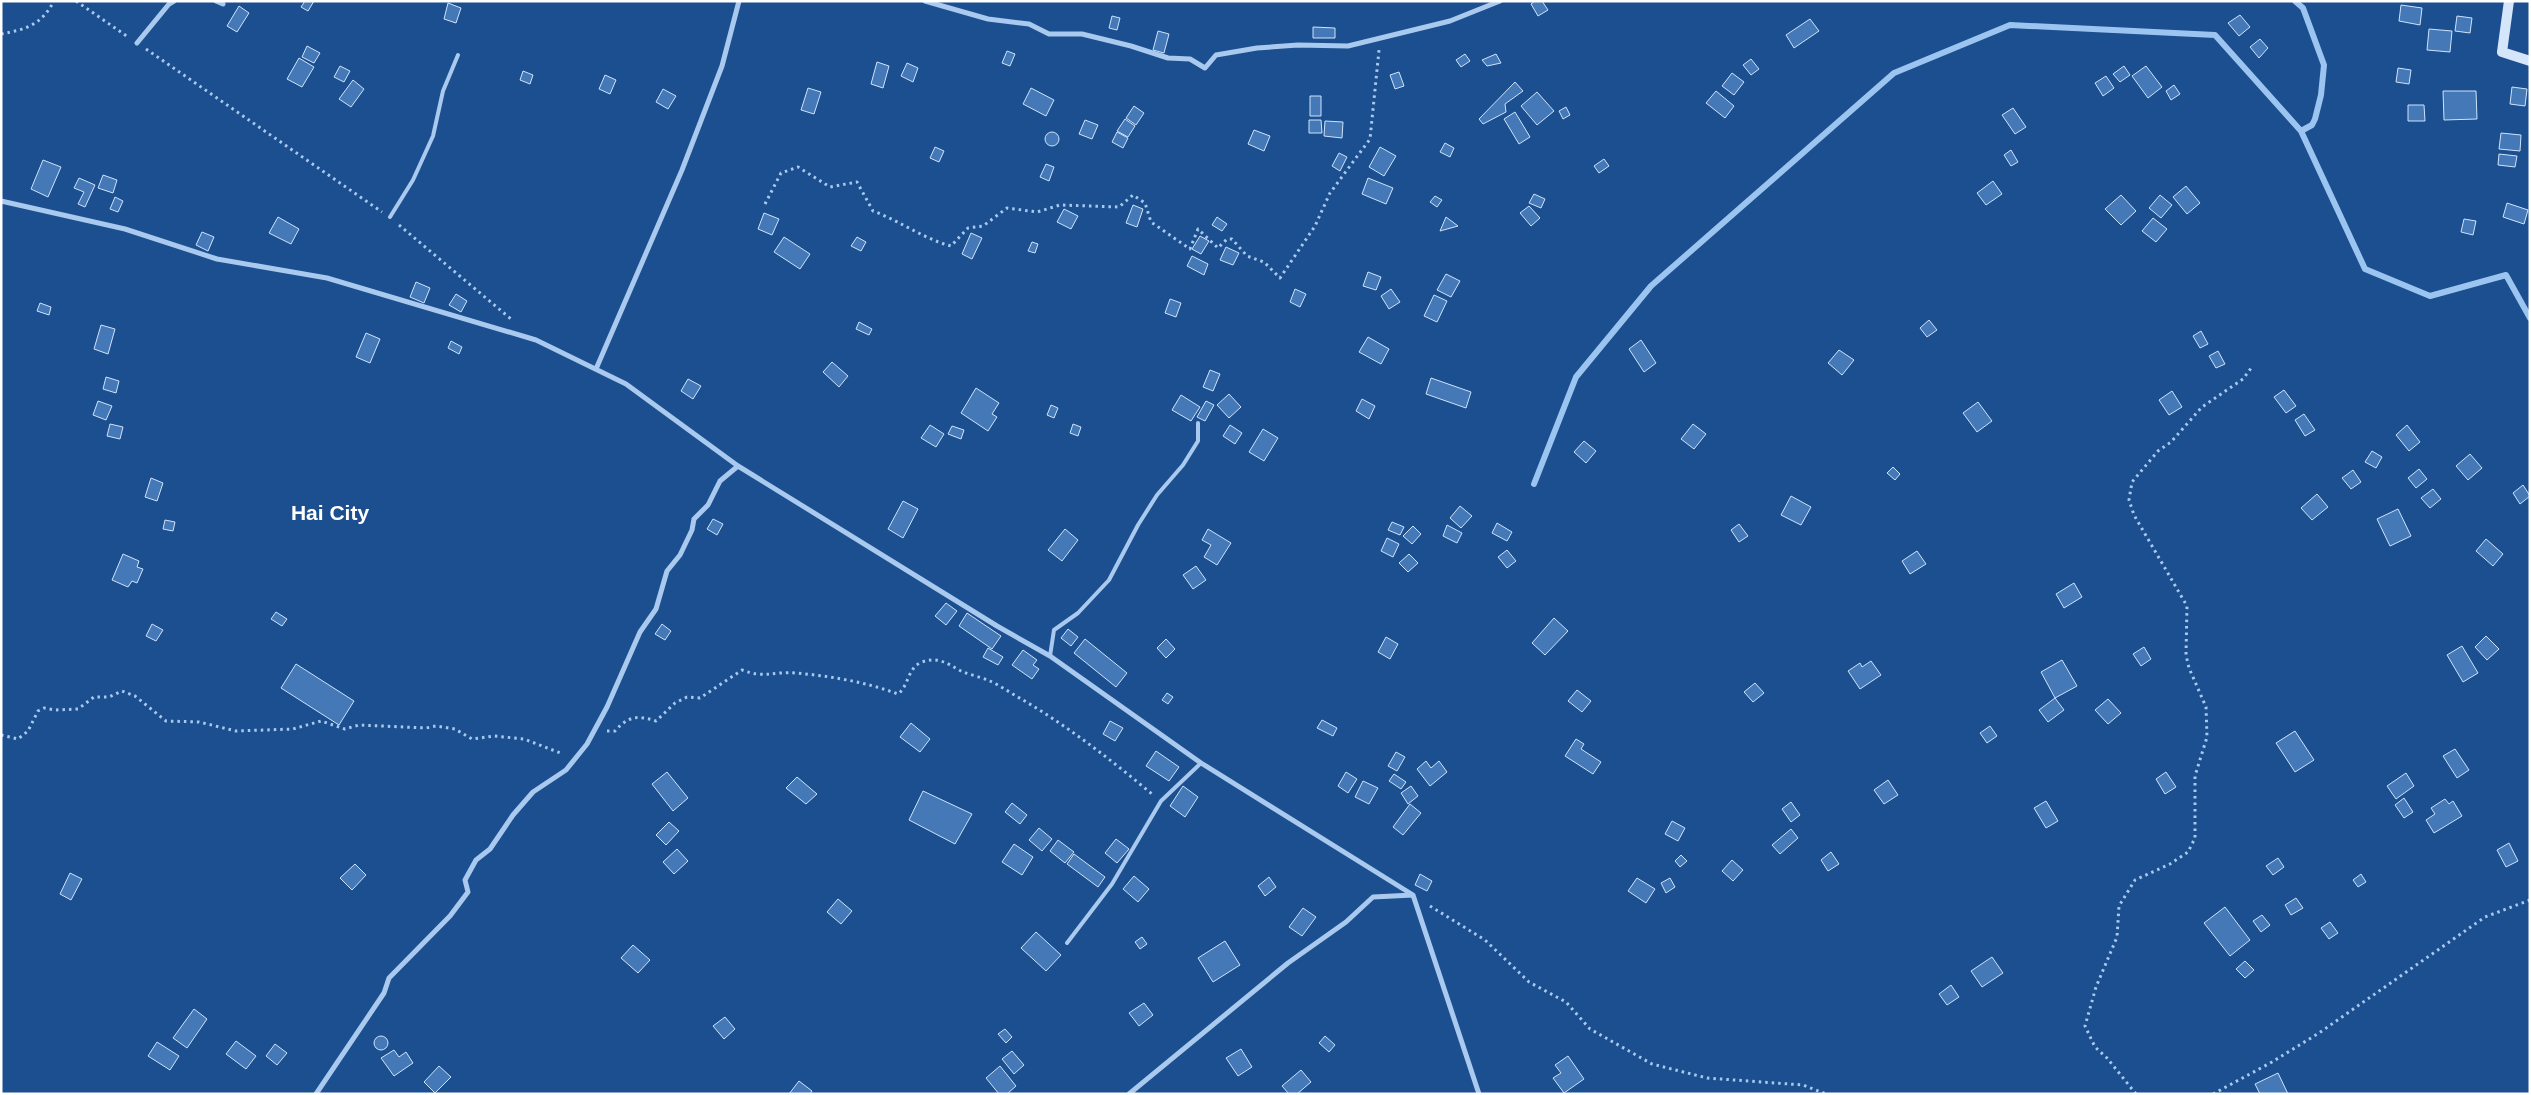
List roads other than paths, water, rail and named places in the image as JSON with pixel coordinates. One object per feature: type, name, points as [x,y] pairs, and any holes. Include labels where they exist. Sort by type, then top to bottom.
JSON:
[{"type":"street","points":[[137,44],[169,4],[174,1]]},
{"type":"street","points":[[216,1],[222,4]]},
{"type":"street","points":[[596,369],[682,170],[722,66],[740,1]]},
{"type":"street","points":[[924,1],[988,19],[1029,24],[1049,34],[1082,34],[1131,46],[1168,58],[1190,58],[1206,68],[1216,55],[1258,48],[1298,45],[1348,46],[1450,21],[1500,1]]},
{"type":"street","points":[[2509,1],[2502,52],[2530,60]]},
{"type":"street","points":[[1,201],[125,229],[217,259],[327,278],[536,340],[626,384],[738,466],[997,626],[1050,656],[1201,763],[1413,896],[1479,1094]]},
{"type":"street","points":[[316,1094],[384,993],[389,978],[450,916],[468,892],[465,880],[476,860],[490,849],[513,815],[533,792],[566,770],[576,759],[593,733],[640,632],[656,609],[667,571],[680,555],[692,530],[694,519],[708,504],[720,481],[738,466]]},
{"type":"street","points":[[1129,1094],[1288,963],[1346,922],[1373,897],[1413,896]]},
{"type":"lane","points":[[390,217],[413,180],[433,136],[443,91],[458,55]]},
{"type":"lane","points":[[1050,656],[1054,630],[1078,613],[1110,580],[1138,525],[1157,495],[1183,465],[1198,441],[1198,423]]},
{"type":"lane","points":[[1068,943],[1112,884],[1161,801],[1201,763]]},
{"type":"waterway","points":[[2295,1],[2303,8],[2324,65],[2321,95],[2315,119],[2312,125],[2301,131]]},
{"type":"waterway","points":[[1534,484],[1576,377],[1651,286],[1894,73],[2010,25],[2215,35],[2301,131],[2365,269],[2430,296],[2506,275],[2530,318]]},
{"type":"district","name":"Hai City","points":[[330,512]]}]
